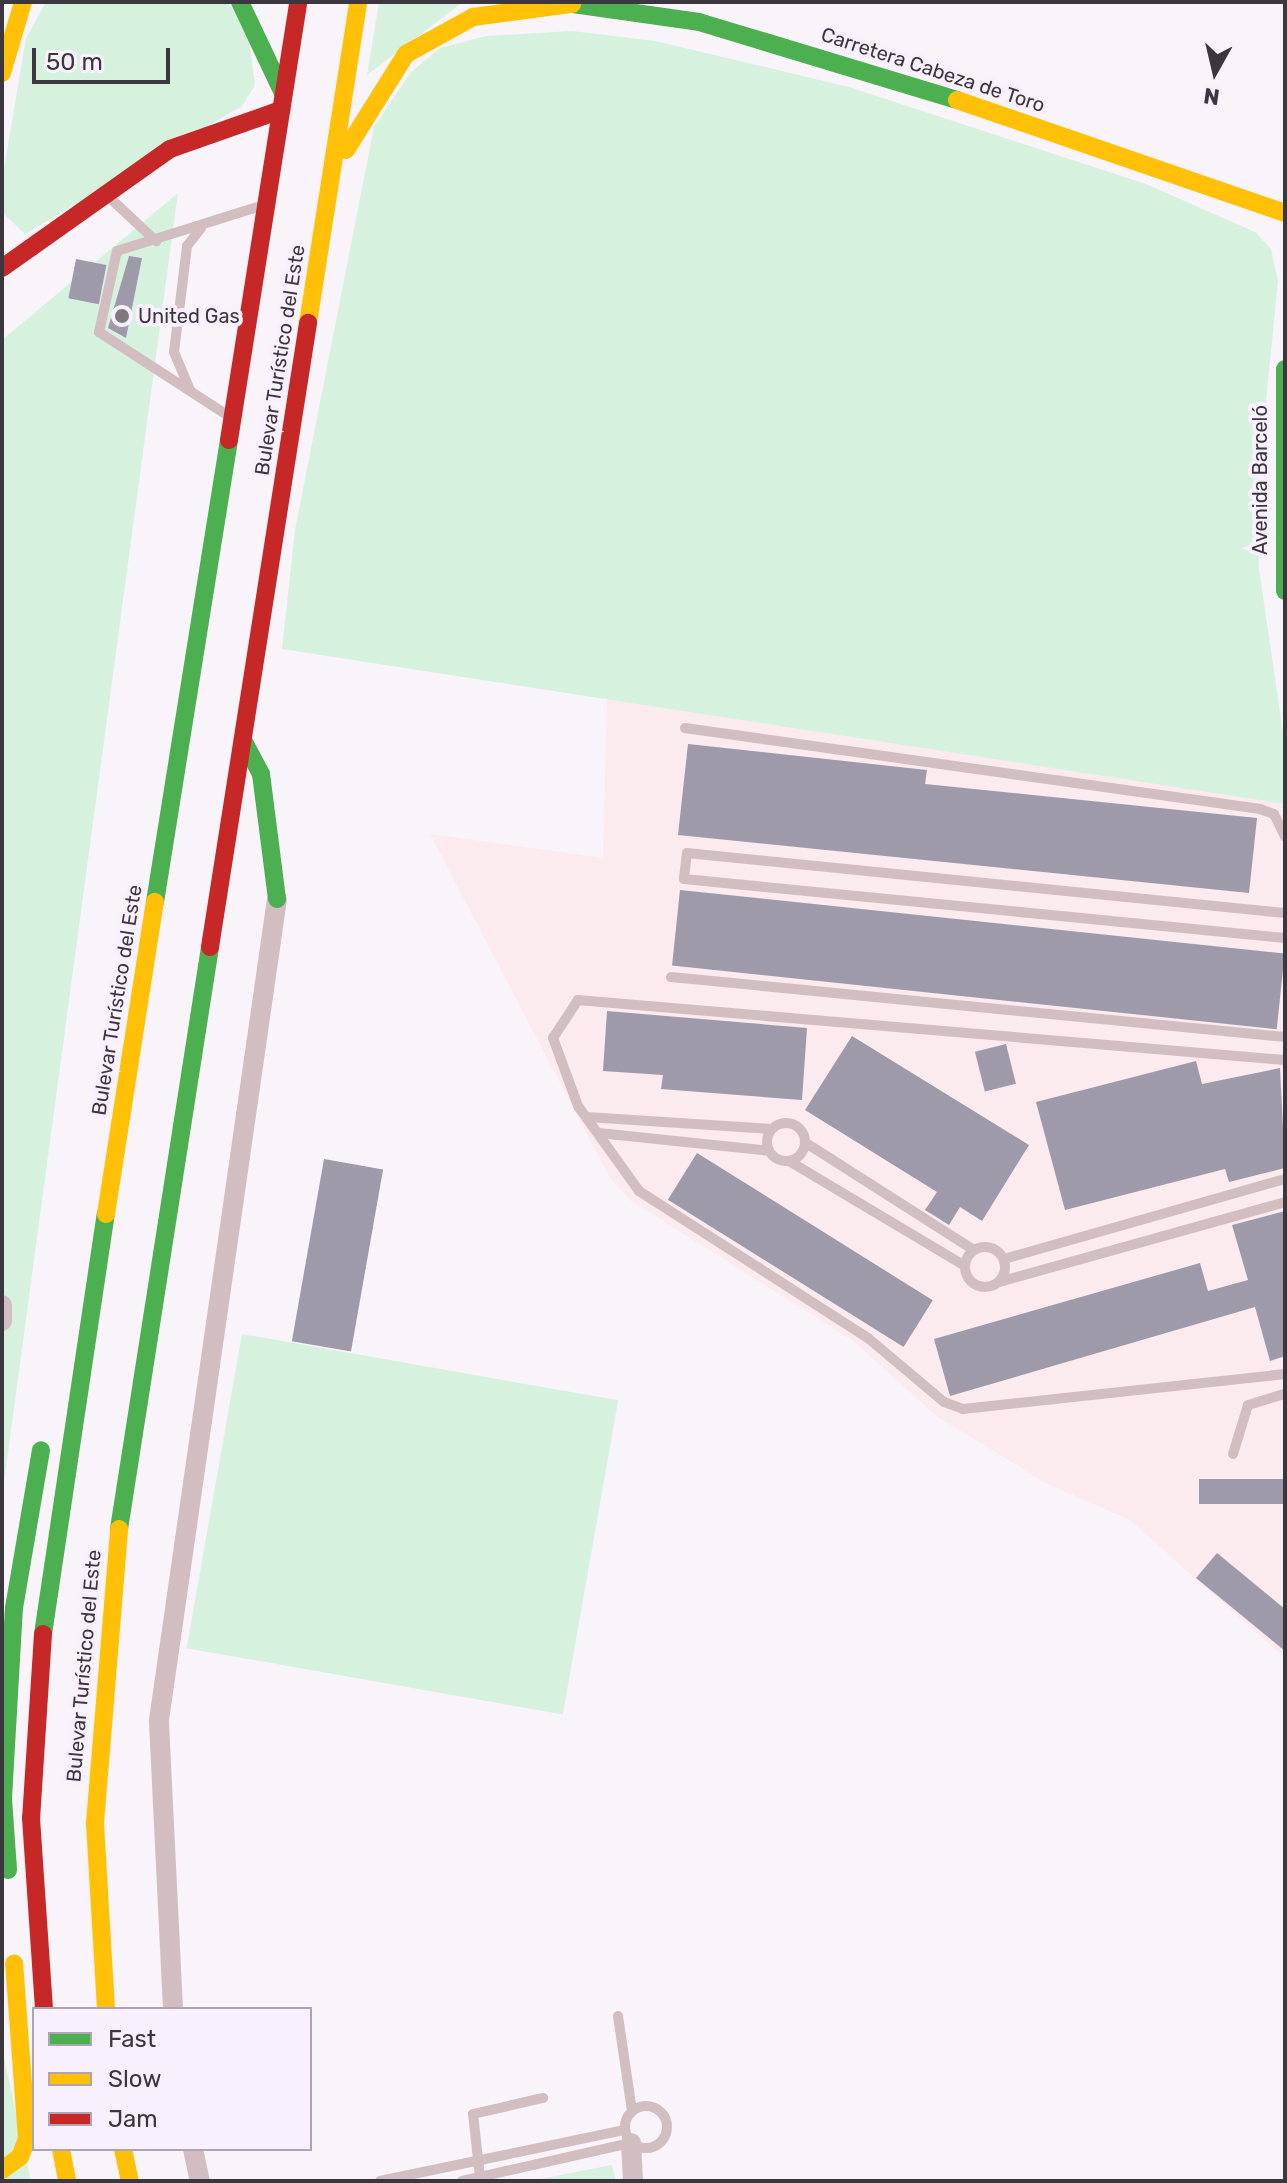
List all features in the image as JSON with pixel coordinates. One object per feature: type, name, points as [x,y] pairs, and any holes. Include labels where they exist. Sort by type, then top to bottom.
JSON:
[{"type":"main road","points":[[2,73],[23,2]]},
{"type":"main road","points":[[2,268],[105,192],[170,149],[282,102],[240,2]]},
{"type":"main road","name":"Bulevar Turístico del Este","points":[[44,2007],[31,1818],[46,1592],[87,1320],[236,421],[298,2]]},
{"type":"main road","name":"Bulevar Turístico del Este","points":[[106,2007],[95,1823],[108,1598],[358,2]]},
{"type":"main road","name":"Carretera Cabeza de Toro","points":[[330,181],[371,101],[406,54],[473,17],[566,3],[699,22],[851,63],[1285,213]]},
{"type":"main road","name":"Avenida Barceló","points":[[1285,369],[1285,591]]},
{"type":"main road","points":[[244,742],[261,774],[277,899]]},
{"type":"main road","points":[[56,1387],[87,1320]]},
{"type":"main road","points":[[10,1891],[3,1798],[14,1608],[45,1430]]},
{"type":"main road","points":[[2,2170],[20,2157],[27,2139],[13,1937]]},
{"type":"main road","points":[[61,2151],[67,2181]]},
{"type":"main road","points":[[123,2151],[130,2181]]},
{"type":"street","points":[[173,2007],[159,1720],[277,899]]},
{"type":"street","points":[[2,1305],[2,1321]]},
{"type":"street","points":[[628,2136],[633,2181]]},
{"type":"street","points":[[193,2151],[200,2181]]},
{"type":"lane","points":[[105,192],[156,241]]},
{"type":"lane","points":[[236,421],[99,332],[117,251],[203,226],[267,203]]},
{"type":"lane","points":[[191,392],[174,352],[187,246],[203,226]]},
{"type":"lane","points":[[685,728],[1260,809],[1274,814],[1285,837]]},
{"type":"lane","points":[[1285,913],[687,853],[684,879],[1285,938]]},
{"type":"lane","points":[[671,977],[1285,1037]]},
{"type":"lane","points":[[1285,1060],[578,1000],[560,1017],[552,1052],[587,1117],[639,1191],[868,1338],[944,1402],[963,1409],[1285,1374]]},
{"type":"lane","points":[[587,1117],[772,1129],[794,1125],[806,1143],[974,1250],[991,1248],[1004,1259]]},
{"type":"lane","points":[[769,1151],[772,1129]]},
{"type":"lane","points":[[599,1133],[769,1151],[965,1266],[980,1287],[1285,1202]]},
{"type":"lane","points":[[789,1161],[806,1143]]},
{"type":"lane","points":[[1004,1259],[1285,1179]]},
{"type":"lane","points":[[965,1266],[974,1250]]},
{"type":"lane","points":[[999,1282],[1004,1259]]},
{"type":"lane","points":[[1233,1454],[1248,1405],[1285,1394]]},
{"type":"lane","points":[[618,2016],[632,2111],[628,2136]]},
{"type":"lane","points":[[480,2177],[473,2114],[543,2098]]},
{"type":"lane","points":[[380,2181],[628,2136],[657,2146],[667,2128],[652,2107],[632,2111]]},
{"type":"lane","points":[[462,2181],[628,2136]]},
{"type":"shaded area","points":[[607,699],[1285,804],[1285,1658],[1130,1520],[1046,1483],[938,1417],[852,1340],[630,1200],[610,1178],[430,834],[603,858]]},
{"type":"green space","points":[[46,2],[228,2],[249,40],[255,85],[242,106],[25,234],[2,212],[2,181],[26,38]]},
{"type":"green space","points":[[379,2],[463,2],[367,75]]},
{"type":"green space","points":[[572,31],[655,41],[849,87],[1146,184],[1255,232],[1271,249],[1278,281],[1258,482],[1259,569],[1285,746],[1285,804],[282,649],[295,530],[374,127],[411,72],[440,48],[486,36]]},
{"type":"green space","points":[[178,193],[2,1497],[2,340]]},
{"type":"green space","points":[[242,1334],[618,1400],[563,1714],[187,1648]]},
{"type":"green space","points":[[2,2049],[31,2181],[2,2181]]},
{"type":"green space","points":[[612,2165],[616,2181],[530,2181]]},
{"type":"building","points":[[129,256],[142,258],[126,338],[108,328]]},
{"type":"building","points":[[76,259],[106,265],[99,304],[68,298]]},
{"type":"building","points":[[688,744],[927,770],[925,784],[1257,818],[1249,893],[678,835]]},
{"type":"building","points":[[680,890],[1285,954],[1277,1029],[672,966]]},
{"type":"building","points":[[607,1011],[807,1028],[802,1100],[661,1089],[663,1075],[603,1071]]},
{"type":"building","points":[[852,1036],[1029,1145],[982,1221],[960,1207],[949,1225],[925,1210],[937,1192],[805,1110]]},
{"type":"building","points":[[1006,1044],[1016,1084],[985,1092],[975,1052]]},
{"type":"building","points":[[1196,1061],[1202,1084],[1280,1068],[1285,1168],[1229,1182],[1225,1169],[1065,1210],[1036,1102]]},
{"type":"building","points":[[697,1153],[933,1300],[904,1347],[668,1200]]},
{"type":"building","points":[[324,1159],[383,1169],[351,1352],[292,1341]]},
{"type":"building","points":[[1285,1211],[1285,1356],[1270,1361],[1255,1307],[950,1396],[934,1339],[1200,1263],[1208,1291],[1248,1280],[1232,1225]]},
{"type":"building","points":[[1199,1479],[1285,1479],[1285,1504],[1199,1504]]},
{"type":"building","points":[[1217,1553],[1285,1609],[1285,1651],[1196,1578]]},
{"type":"traffic: fast","points":[[240,2],[283,93]]},
{"type":"traffic: fast","points":[[559,2],[699,22],[957,100]]},
{"type":"traffic: fast","points":[[1285,369],[1285,591]]},
{"type":"traffic: fast","points":[[155,902],[229,440]]},
{"type":"traffic: fast","points":[[244,742],[261,774],[277,899]]},
{"type":"traffic: fast","points":[[119,1529],[210,947]]},
{"type":"traffic: fast","points":[[43,1634],[106,1214]]},
{"type":"traffic: fast","points":[[8,1870],[3,1798],[14,1608],[41,1450]]},
{"type":"traffic: slow","points":[[2,73],[23,2]]},
{"type":"traffic: slow","points":[[308,323],[358,2]]},
{"type":"traffic: slow","points":[[346,150],[406,54],[473,17],[572,4]]},
{"type":"traffic: slow","points":[[957,100],[1285,213]]},
{"type":"traffic: slow","points":[[106,1214],[155,902]]},
{"type":"traffic: slow","points":[[106,2007],[95,1823],[119,1529]]},
{"type":"traffic: slow","points":[[2,2170],[20,2157],[27,2139],[14,1963]]},
{"type":"traffic: slow","points":[[61,2151],[67,2181]]},
{"type":"traffic: slow","points":[[123,2151],[130,2181]]},
{"type":"traffic: jam","points":[[229,440],[298,2]]},
{"type":"traffic: jam","points":[[2,268],[170,149],[281,110]]},
{"type":"traffic: jam","points":[[210,947],[308,323]]},
{"type":"traffic: jam","points":[[43,1634],[31,1818],[44,2007]]},
{"type":"place","name":"United Gas","points":[[122,316]]}]
